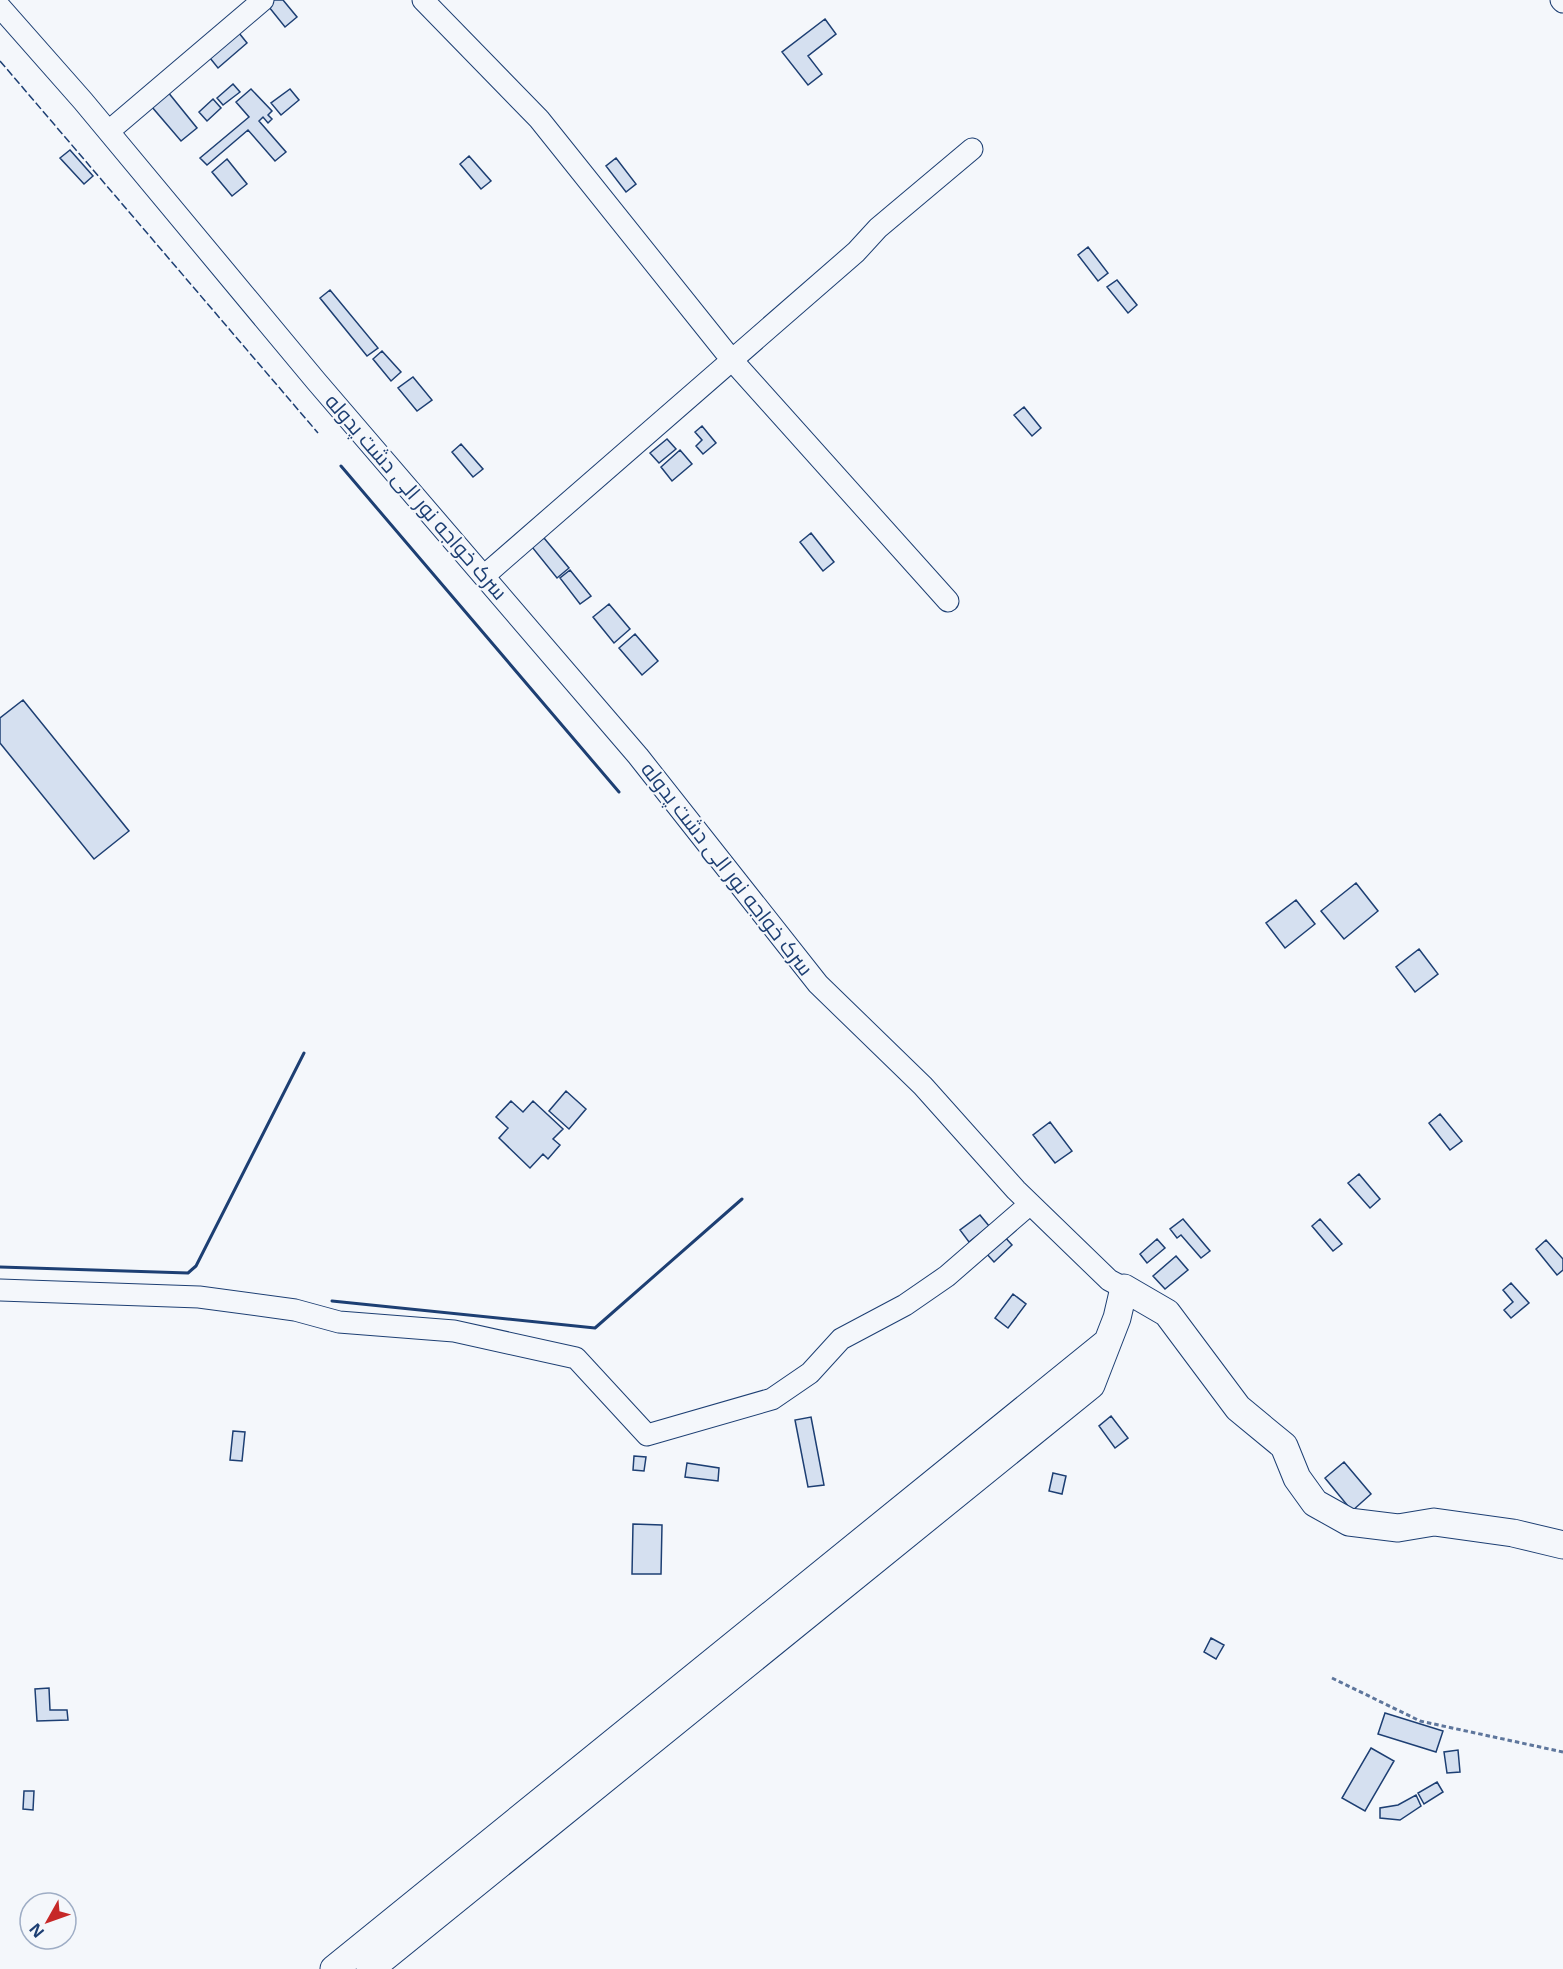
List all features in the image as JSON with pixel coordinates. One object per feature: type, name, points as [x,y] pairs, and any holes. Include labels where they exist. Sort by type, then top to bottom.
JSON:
[{"type":"main road","points":[[370,1969],[1091,1385],[1117,1318],[1124,1288]]},
{"type":"main road","name":"سرک خواجه نور الی دشت پدوله","points":[[1124,1288],[1167,1313],[1238,1408],[1284,1446],[1297,1478],[1315,1503],[1349,1522],[1398,1528],[1434,1522],[1513,1533],[1563,1545]]},
{"type":"main road","points":[[334,1969],[1106,1344]]},
{"type":"street","points":[[109,131],[263,0]]},
{"type":"street","points":[[423,0],[539,119],[731,359],[948,601]]},
{"type":"street","name":"سرک خواجه نور الی دشت پدوله","points":[[0,7],[109,131],[316,381],[638,756],[818,984],[923,1086],[1030,1204],[1109,1280],[1124,1288]]},
{"type":"street","points":[[484,576],[972,149]]},
{"type":"street","points":[[0,1290],[199,1297],[295,1310],[339,1322],[454,1331],[576,1358],[647,1435],[772,1399],[810,1373],[842,1339],[905,1305],[947,1276],[1030,1204]]},
{"type":"path","points":[[1332,1678],[1420,1721],[1563,1752]]},
{"type":"building","points":[[283,0],[297,17],[285,27],[265,2]]},
{"type":"building","points":[[825,19],[836,34],[808,56],[822,74],[808,85],[782,52]]},
{"type":"building","points":[[235,28],[247,43],[218,68],[206,53]]},
{"type":"building","points":[[233,84],[240,92],[223,105],[217,98]]},
{"type":"building","points":[[163,86],[197,128],[181,141],[146,100]]},
{"type":"building","points":[[251,89],[272,111],[268,115],[272,119],[268,123],[263,117],[259,121],[286,152],[275,161],[248,130],[207,165],[200,158],[249,117],[236,102]]},
{"type":"building","points":[[290,89],[299,100],[281,115],[271,103]]},
{"type":"building","points":[[213,99],[221,108],[207,121],[199,112]]},
{"type":"building","points":[[70,150],[93,176],[84,184],[60,158]]},
{"type":"building","points":[[469,156],[491,181],[481,189],[460,164]]},
{"type":"building","points":[[616,158],[636,184],[626,192],[606,166]]},
{"type":"building","points":[[227,159],[247,184],[232,196],[212,172]]},
{"type":"building","points":[[1088,247],[1108,273],[1098,281],[1078,255]]},
{"type":"building","points":[[1117,280],[1137,305],[1128,313],[1107,287]]},
{"type":"building","points":[[330,290],[378,348],[367,356],[320,298]]},
{"type":"building","points":[[382,351],[401,372],[391,381],[373,359]]},
{"type":"building","points":[[413,377],[432,400],[417,411],[398,388]]},
{"type":"building","points":[[1024,407],[1041,428],[1032,436],[1014,415]]},
{"type":"building","points":[[702,426],[716,443],[703,454],[696,446],[702,440],[695,432]]},
{"type":"building","points":[[667,439],[676,449],[659,463],[650,453]]},
{"type":"building","points":[[461,444],[483,469],[473,477],[452,452]]},
{"type":"building","points":[[680,450],[692,464],[672,481],[661,467]]},
{"type":"building","points":[[811,533],[834,562],[823,571],[800,542]]},
{"type":"building","points":[[544,538],[569,568],[557,578],[532,547]]},
{"type":"building","points":[[570,570],[591,596],[580,604],[560,578]]},
{"type":"building","points":[[609,604],[630,629],[614,643],[593,617]]},
{"type":"building","points":[[635,634],[658,661],[642,675],[619,648]]},
{"type":"building","points":[[23,700],[129,831],[94,859],[0,743],[0,718]]},
{"type":"building","points":[[1356,883],[1378,911],[1344,939],[1321,911]]},
{"type":"building","points":[[1296,900],[1315,924],[1285,948],[1266,923]]},
{"type":"building","points":[[1419,949],[1438,974],[1415,992],[1396,967]]},
{"type":"building","points":[[566,1091],[586,1109],[569,1129],[549,1111]]},
{"type":"building","points":[[511,1101],[523,1112],[533,1101],[563,1129],[553,1139],[560,1145],[548,1159],[543,1154],[530,1168],[499,1138],[508,1128],[496,1117]]},
{"type":"building","points":[[1440,1114],[1462,1141],[1450,1150],[1429,1123]]},
{"type":"building","points":[[1050,1122],[1072,1151],[1055,1163],[1033,1135]]},
{"type":"building","points":[[1359,1174],[1380,1199],[1370,1208],[1348,1183]]},
{"type":"building","points":[[980,1215],[989,1226],[969,1242],[960,1230]]},
{"type":"building","points":[[1183,1219],[1210,1251],[1201,1258],[1181,1235],[1177,1238],[1170,1229]]},
{"type":"building","points":[[1320,1219],[1342,1244],[1333,1251],[1312,1226]]},
{"type":"building","points":[[1004,1236],[1012,1245],[994,1262],[986,1253]]},
{"type":"building","points":[[1157,1239],[1165,1248],[1147,1263],[1140,1254]]},
{"type":"building","points":[[1546,1240],[1563,1259],[1563,1270],[1557,1275],[1536,1249]]},
{"type":"building","points":[[1176,1256],[1188,1270],[1165,1289],[1153,1276]]},
{"type":"building","points":[[1511,1283],[1529,1303],[1511,1318],[1504,1310],[1513,1302],[1503,1290]]},
{"type":"building","points":[[1013,1294],[1026,1304],[1008,1328],[995,1318]]},
{"type":"building","points":[[1111,1416],[1128,1438],[1115,1448],[1099,1426]]},
{"type":"building","points":[[811,1417],[824,1485],[808,1487],[795,1420]]},
{"type":"building","points":[[233,1431],[245,1432],[242,1461],[230,1460]]},
{"type":"building","points":[[634,1456],[646,1457],[644,1471],[633,1470]]},
{"type":"building","points":[[1344,1462],[1371,1494],[1352,1511],[1325,1478]]},
{"type":"building","points":[[687,1463],[719,1468],[718,1481],[685,1477]]},
{"type":"building","points":[[1053,1473],[1066,1476],[1062,1494],[1049,1491]]},
{"type":"building","points":[[633,1524],[662,1525],[661,1574],[632,1574]]},
{"type":"building","points":[[1211,1638],[1224,1645],[1216,1659],[1204,1652]]},
{"type":"building","points":[[49,1688],[50,1710],[67,1710],[68,1720],[37,1721],[35,1689]]},
{"type":"building","points":[[1385,1713],[1443,1731],[1436,1752],[1378,1734]]},
{"type":"building","points":[[1371,1748],[1394,1761],[1365,1811],[1342,1798]]},
{"type":"building","points":[[1458,1750],[1460,1772],[1447,1773],[1444,1752]]},
{"type":"building","points":[[1437,1782],[1443,1792],[1424,1804],[1418,1793]]},
{"type":"building","points":[[24,1791],[34,1791],[33,1810],[23,1809]]},
{"type":"building","points":[[1416,1795],[1421,1806],[1400,1820],[1380,1818],[1380,1808],[1398,1805]]},
{"type":"fence","points":[[0,61],[318,433]]},
{"type":"wall","points":[[341,466],[619,792]]},
{"type":"wall","points":[[0,1267],[188,1273],[196,1266],[304,1053]]},
{"type":"wall","points":[[332,1301],[595,1328],[742,1199]]}]
